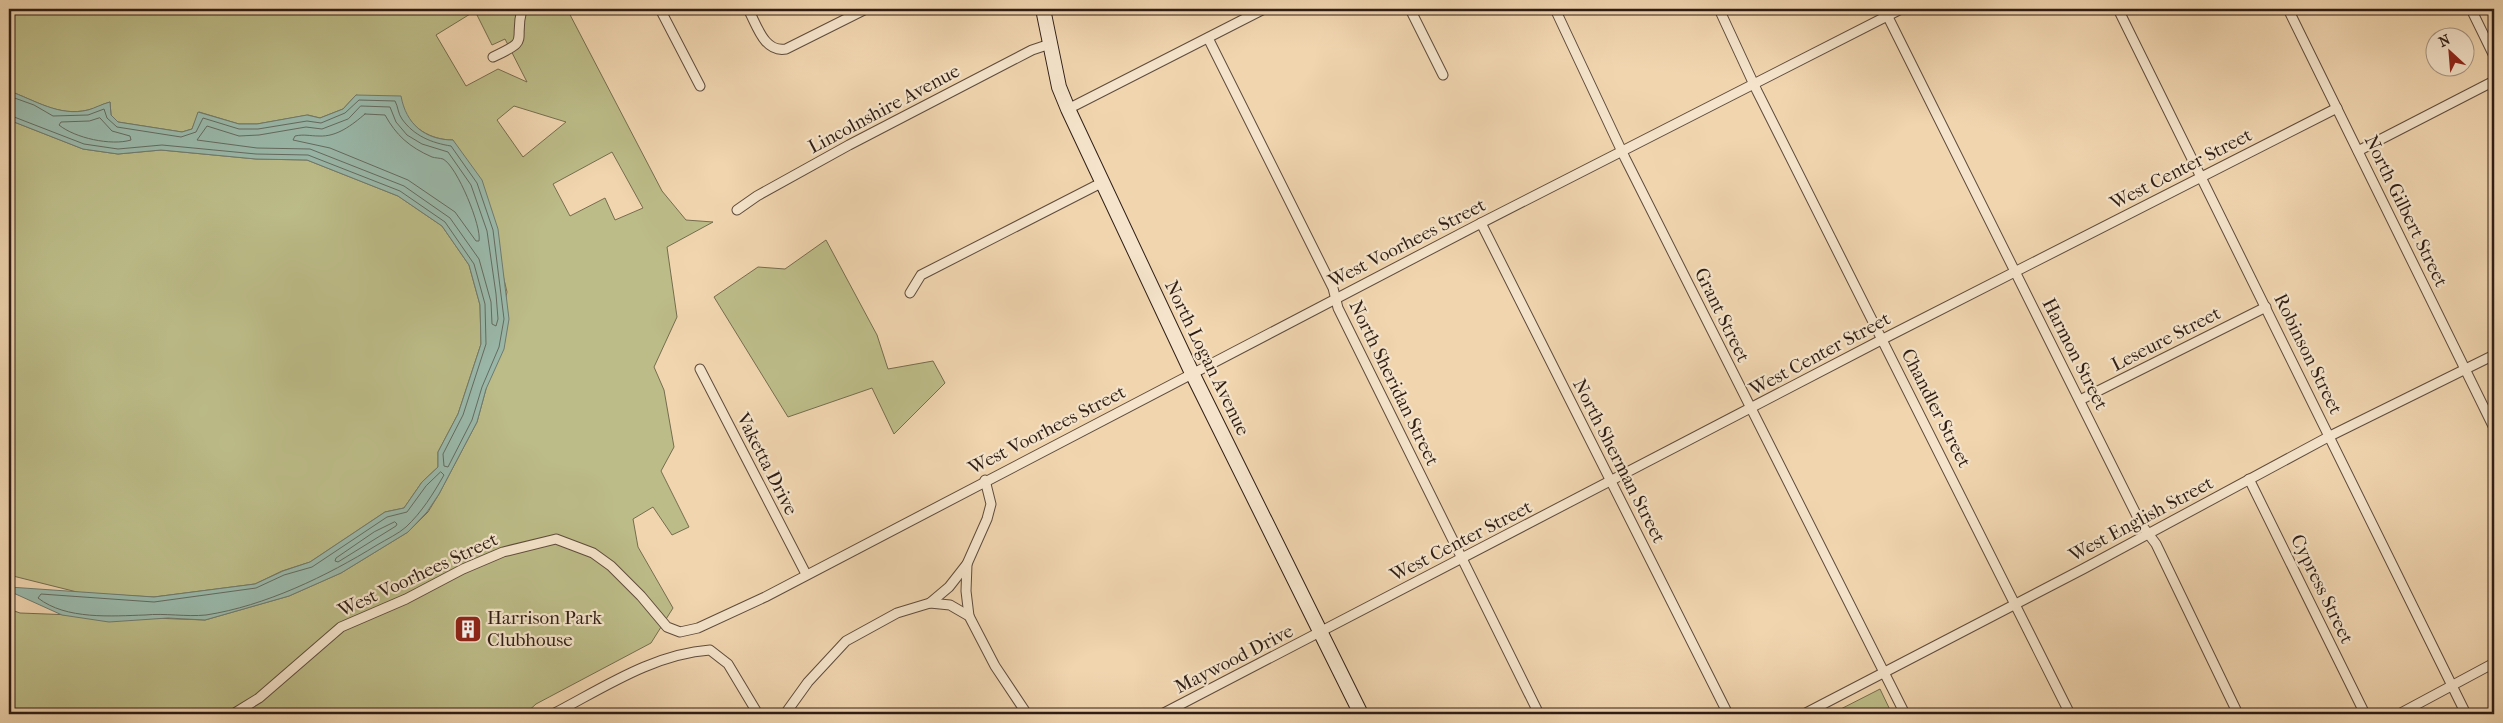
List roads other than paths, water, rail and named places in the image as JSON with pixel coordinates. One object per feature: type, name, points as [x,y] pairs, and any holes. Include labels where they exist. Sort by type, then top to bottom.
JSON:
[{"type":"street","points":[[493,57],[515,47],[519,42],[522,9]]},
{"type":"street","points":[[660,9],[700,86]]},
{"type":"street","points":[[748,9],[764,39],[771,47],[780,50],[786,49],[866,9]]},
{"type":"street","name":"North Logan Avenue","points":[[1043,9],[1059,87],[1068,109],[1192,373],[1361,714]]},
{"type":"street","points":[[1068,109],[1264,9]]},
{"type":"street","points":[[1410,9],[1443,75]]},
{"type":"street","name":"Grant Street","points":[[1556,9],[1622,150],[1750,409],[1905,714]]},
{"type":"street","name":"Chandler Street","points":[[1719,9],[1754,84],[2070,714]]},
{"type":"street","name":"West Voorhees Street","points":[[233,714],[259,698],[341,627],[406,599],[463,569],[503,552],[556,539],[593,553],[611,566],[641,596],[667,627],[680,632],[698,628],[765,597],[1335,298],[1754,84],[1885,12],[1901,9]]},
{"type":"street","name":"Robinson Street","points":[[2118,9],[2466,714]]},
{"type":"street","name":"North Gilbert Street","points":[[2288,9],[2494,428]]},
{"type":"street","points":[[2471,9],[2494,56]]},
{"type":"street","name":"Harmon Street","points":[[1885,12],[2142,524],[2156,544],[2238,714]]},
{"type":"street","name":"North Sheridan Street","points":[[1208,38],[1333,288],[1342,316],[1539,714]]},
{"type":"street","name":"Lincolnshire Avenue","points":[[737,210],[757,196],[849,145],[1032,50],[1050,44]]},
{"type":"street","points":[[2358,151],[2494,81]]},
{"type":"street","name":"West Center Street","points":[[1320,632],[1883,339],[2337,108]]},
{"type":"street","points":[[910,293],[921,275],[1103,182]]},
{"type":"street","name":"North Sherman Street","points":[[1481,223],[1728,714]]},
{"type":"street","name":"Leseure Street","points":[[2080,400],[2266,307]]},
{"type":"street","name":"West English Street","points":[[1804,714],[2149,534],[2330,436],[2494,355]]},
{"type":"street","name":"Vaketta Drive","points":[[700,369],[806,574]]},
{"type":"street","name":"Cypress Street","points":[[2250,479],[2365,714]]},
{"type":"street","points":[[785,714],[808,682],[846,641],[897,613],[930,603],[949,587],[967,564],[987,519],[991,504],[986,480]]},
{"type":"street","points":[[967,564],[966,591],[970,616],[994,666],[1027,714]]},
{"type":"street","points":[[930,603],[950,606],[970,616]]},
{"type":"street","name":"Maywood Drive","points":[[1162,714],[1320,632]]},
{"type":"street","points":[[553,714],[650,664],[684,652],[710,650],[728,664],[758,714]]},
{"type":"street","points":[[2399,714],[2494,663]]},
{"type":"water","points":[[9,91],[47,106],[67,111],[88,110],[110,102],[111,115],[118,122],[182,132],[192,129],[198,112],[239,124],[257,124],[307,115],[320,118],[343,109],[356,95],[401,96],[407,115],[418,128],[434,137],[453,140],[482,180],[498,229],[509,319],[504,349],[486,389],[477,422],[439,494],[427,512],[408,532],[341,573],[289,596],[205,620],[168,618],[109,622],[62,615],[9,591],[9,587],[154,597],[255,584],[283,571],[310,562],[385,512],[404,508],[422,482],[438,467],[438,452],[458,414],[481,344],[480,305],[469,265],[442,226],[398,196],[307,160],[256,159],[161,150],[118,154],[83,149],[9,120]]},
{"type":"place","name":"Harrison Park Clubhouse","points":[[468,629]]}]
